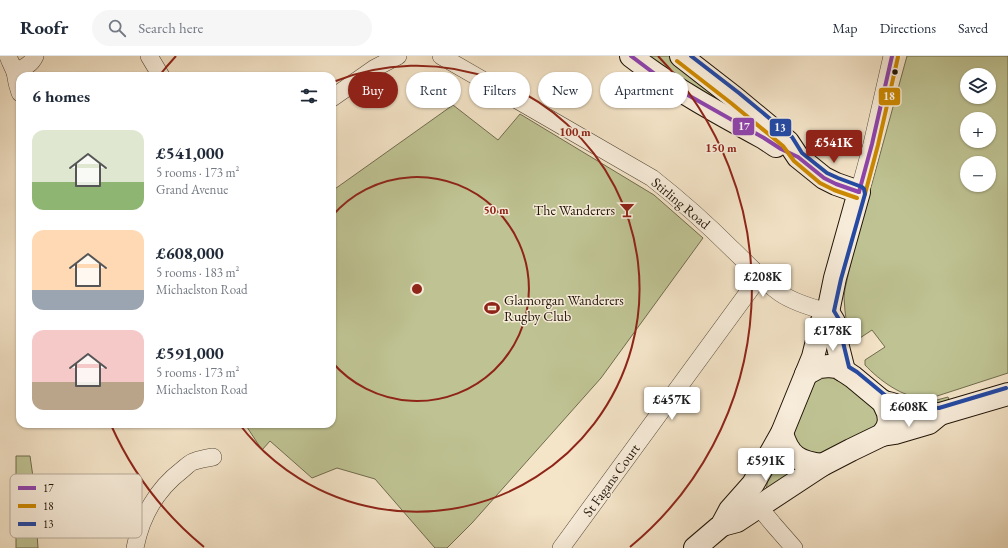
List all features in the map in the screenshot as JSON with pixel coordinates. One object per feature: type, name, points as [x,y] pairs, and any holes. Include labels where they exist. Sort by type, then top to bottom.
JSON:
[{"type":"street","points":[[8,56],[15,72],[16,83]]},
{"type":"street","points":[[15,72],[26,66],[35,56]]},
{"type":"street","points":[[149,56],[159,72]]},
{"type":"street","points":[[336,95],[375,68],[398,56]]},
{"type":"street","name":"Stirling Road","points":[[441,56],[652,178],[697,216],[780,293],[786,297],[818,310],[828,312]]},
{"type":"street","points":[[631,56],[679,90],[764,138],[780,149],[798,157],[824,178],[859,192]]},
{"type":"street","points":[[681,56],[788,142],[798,157]]},
{"type":"street","points":[[695,548],[722,525],[730,510],[753,484],[782,433],[813,357],[818,342],[822,321],[828,312],[835,278],[872,144],[892,56]]},
{"type":"street","name":"St Fagans Court","points":[[561,548],[760,276]]},
{"type":"street","points":[[828,312],[834,322],[836,339],[844,371]]},
{"type":"street","points":[[806,374],[819,367],[829,366],[837,367],[853,377],[883,402],[888,412],[889,421],[887,428],[882,435]]},
{"type":"street","points":[[883,402],[890,403],[913,412],[940,414],[1008,394]]},
{"type":"street","points":[[722,525],[737,521],[822,465],[851,450],[882,435],[895,433],[929,423],[940,414]]},
{"type":"street","points":[[782,433],[784,442],[790,452],[798,459],[807,463],[822,465]]},
{"type":"street","points":[[142,523],[152,502],[176,474],[194,461],[213,457]]},
{"type":"street","points":[[759,507],[794,548]]},
{"type":"street","points":[[135,548],[138,538]]},
{"type":"green space","points":[[642,56],[674,56],[719,98],[718,101],[688,83],[688,72],[669,72]]},
{"type":"green space","points":[[907,56],[1008,56],[1008,373],[929,398],[916,397],[900,392],[884,382],[865,365],[865,360],[885,347],[872,330],[857,340],[851,337],[847,326],[845,311],[845,289],[853,253]]},
{"type":"green space","name":"Glamorgan Wanderers Rugby Club","points":[[449,108],[457,108],[498,140],[520,114],[654,195],[703,238],[601,378],[472,523],[447,548],[435,548],[375,479],[337,468],[312,478],[270,441],[262,450],[248,428],[336,428],[336,188]]},
{"type":"green space","points":[[862,370],[882,387],[906,400],[927,402],[948,397],[950,402],[936,406],[901,401],[860,372]]},
{"type":"green space","points":[[837,374],[879,409],[878,426],[824,454],[811,456],[794,442],[793,426],[809,387],[820,376]]},
{"type":"green space","points":[[779,455],[800,468],[766,491],[768,478]]},
{"type":"green space","points":[[16,456],[30,456],[33,474],[16,474]]},
{"type":"green space","points":[[16,538],[37,538],[38,548],[16,548]]},
{"type":"transit line","name":"17","points":[[631,56],[679,90],[781,149],[798,157],[824,178],[859,192]]},
{"type":"transit line","name":"13","points":[[691,56],[792,137],[802,153],[827,173],[864,189],[865,194],[841,279],[834,311],[840,321],[842,338],[849,367],[886,396],[914,406],[939,408],[1006,388]]},
{"type":"transit line","name":"17","points":[[859,192],[872,144],[892,56]]},
{"type":"transit line","name":"18","points":[[865,194],[898,57]]},
{"type":"transit line","name":"18","points":[[677,61],[783,146],[794,161],[820,183],[834,190],[857,198]]},
{"type":"place","name":"The Wanderers","points":[[627,210]]},
{"type":"place","name":"Glamorgan Wanderers Rugby Club","points":[[492,308]]}]
